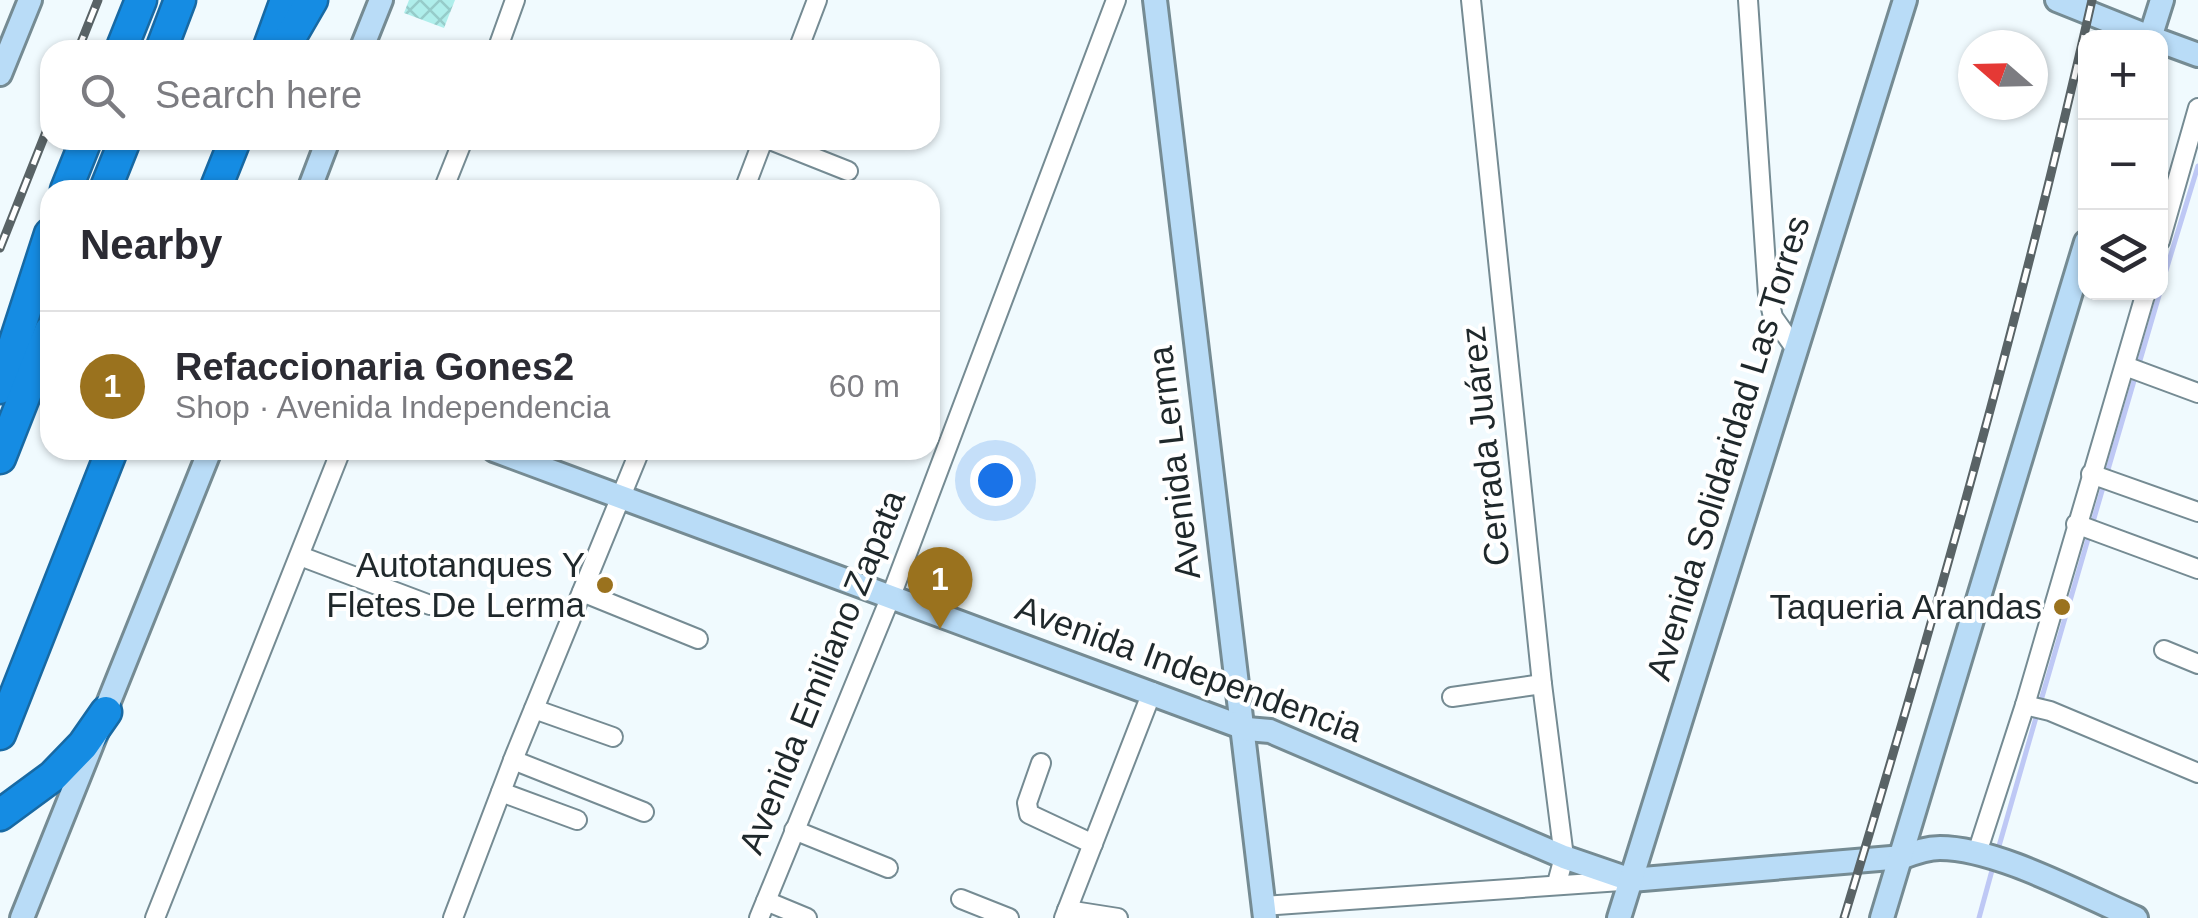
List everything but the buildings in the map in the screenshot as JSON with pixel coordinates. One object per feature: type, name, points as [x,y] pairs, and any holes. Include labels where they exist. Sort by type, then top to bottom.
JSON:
[{"type":"highway","points":[[125,40],[140,0]]},
{"type":"highway","points":[[165,40],[180,0]]},
{"type":"highway","points":[[272,40],[286,0]]},
{"type":"highway","points":[[289,40],[312,0]]},
{"type":"highway","points":[[70,180],[82,150]]},
{"type":"highway","points":[[110,180],[121,150]]},
{"type":"highway","points":[[219,180],[231,150]]},
{"type":"highway","points":[[0,388],[40,265]]},
{"type":"highway","points":[[0,458],[40,356]]},
{"type":"highway","points":[[0,734],[108,460]]},
{"type":"highway","points":[[0,816],[53,776],[83,745],[106,712]]},
{"type":"main road","points":[[0,74],[30,0]]},
{"type":"main road","points":[[366,40],[381,0]]},
{"type":"main road","name":"Avenida Lerma","points":[[1155,0],[1252,729],[1272,908]]},
{"type":"main road","name":"Avenida Solidaridad Las Torres","points":[[1619,918],[1905,0]]},
{"type":"main road","points":[[2057,0],[2133,30]]},
{"type":"main road","points":[[2153,30],[2162,0]]},
{"type":"main road","points":[[2168,44],[2198,55]]},
{"type":"main road","points":[[313,180],[324,150]]},
{"type":"main road","points":[[1882,918],[2078,269]]},
{"type":"main road","points":[[22,918],[206,460]]},
{"type":"main road","name":"Avenida Independencia","points":[[521,460],[1252,729],[1564,857],[1631,880],[1903,857],[1926,848],[1990,858],[2136,918]]},
{"type":"street","points":[[501,40],[515,0]]},
{"type":"street","points":[[802,40],[817,0]]},
{"type":"street","name":"Avenida Emiliano Zapata","points":[[762,909],[891,596],[1116,0]]},
{"type":"street","name":"Cerrada Juárez","points":[[1472,0],[1542,684],[1564,857],[1557,884]]},
{"type":"street","points":[[1748,0],[1768,295],[1773,318],[1795,348]]},
{"type":"street","points":[[2168,214],[2198,108]]},
{"type":"street","points":[[447,180],[459,150]]},
{"type":"street","points":[[749,180],[762,150]]},
{"type":"street","points":[[792,150],[848,172]]},
{"type":"street","points":[[1990,858],[2037,708],[2132,369],[2145,300]]},
{"type":"street","points":[[2132,369],[2198,393]]},
{"type":"street","points":[[155,918],[337,460]]},
{"type":"street","points":[[452,918],[636,460]]},
{"type":"street","points":[[2100,477],[2198,512]]},
{"type":"street","points":[[2086,527],[2198,569]]},
{"type":"street","points":[[300,556],[430,605]]},
{"type":"street","points":[[582,592],[698,639]]},
{"type":"street","points":[[2164,650],[2198,664]]},
{"type":"street","points":[[1452,697],[1542,684]]},
{"type":"street","points":[[1118,918],[1065,914],[1152,692]]},
{"type":"street","points":[[534,708],[613,737]]},
{"type":"street","points":[[2037,708],[2198,773]]},
{"type":"street","points":[[513,760],[644,812]]},
{"type":"street","points":[[1041,763],[1026,811],[1093,844]]},
{"type":"street","points":[[501,792],[577,820]]},
{"type":"street","points":[[794,830],[888,868]]},
{"type":"street","name":"Avenida Independencia","points":[[1272,908],[1631,880]]},
{"type":"street","points":[[961,899],[1009,918]]},
{"type":"street","points":[[762,909],[807,918]]},
{"type":"waterway","points":[[2168,264],[2198,166]]},
{"type":"waterway","points":[[2107,473],[2158,300]]},
{"type":"waterway","points":[[2040,704],[2104,484]]},
{"type":"waterway","points":[[1997,853],[2037,714]]},
{"type":"waterway","points":[[1979,918],[1994,863]]},
{"type":"railway","points":[[82,40],[98,0]]},
{"type":"railway","points":[[1844,918],[1976,461],[2037,231],[2092,0]]},
{"type":"railway","points":[[0,248],[40,147]]},
{"type":"place","name":"Autotanques Y Fletes De Lerma","points":[[605,585]]},
{"type":"place","name":"Taqueria Arandas","points":[[2062,607]]},
{"type":"place","name":"Refaccionaria Gones2","points":[[940,629]]}]
